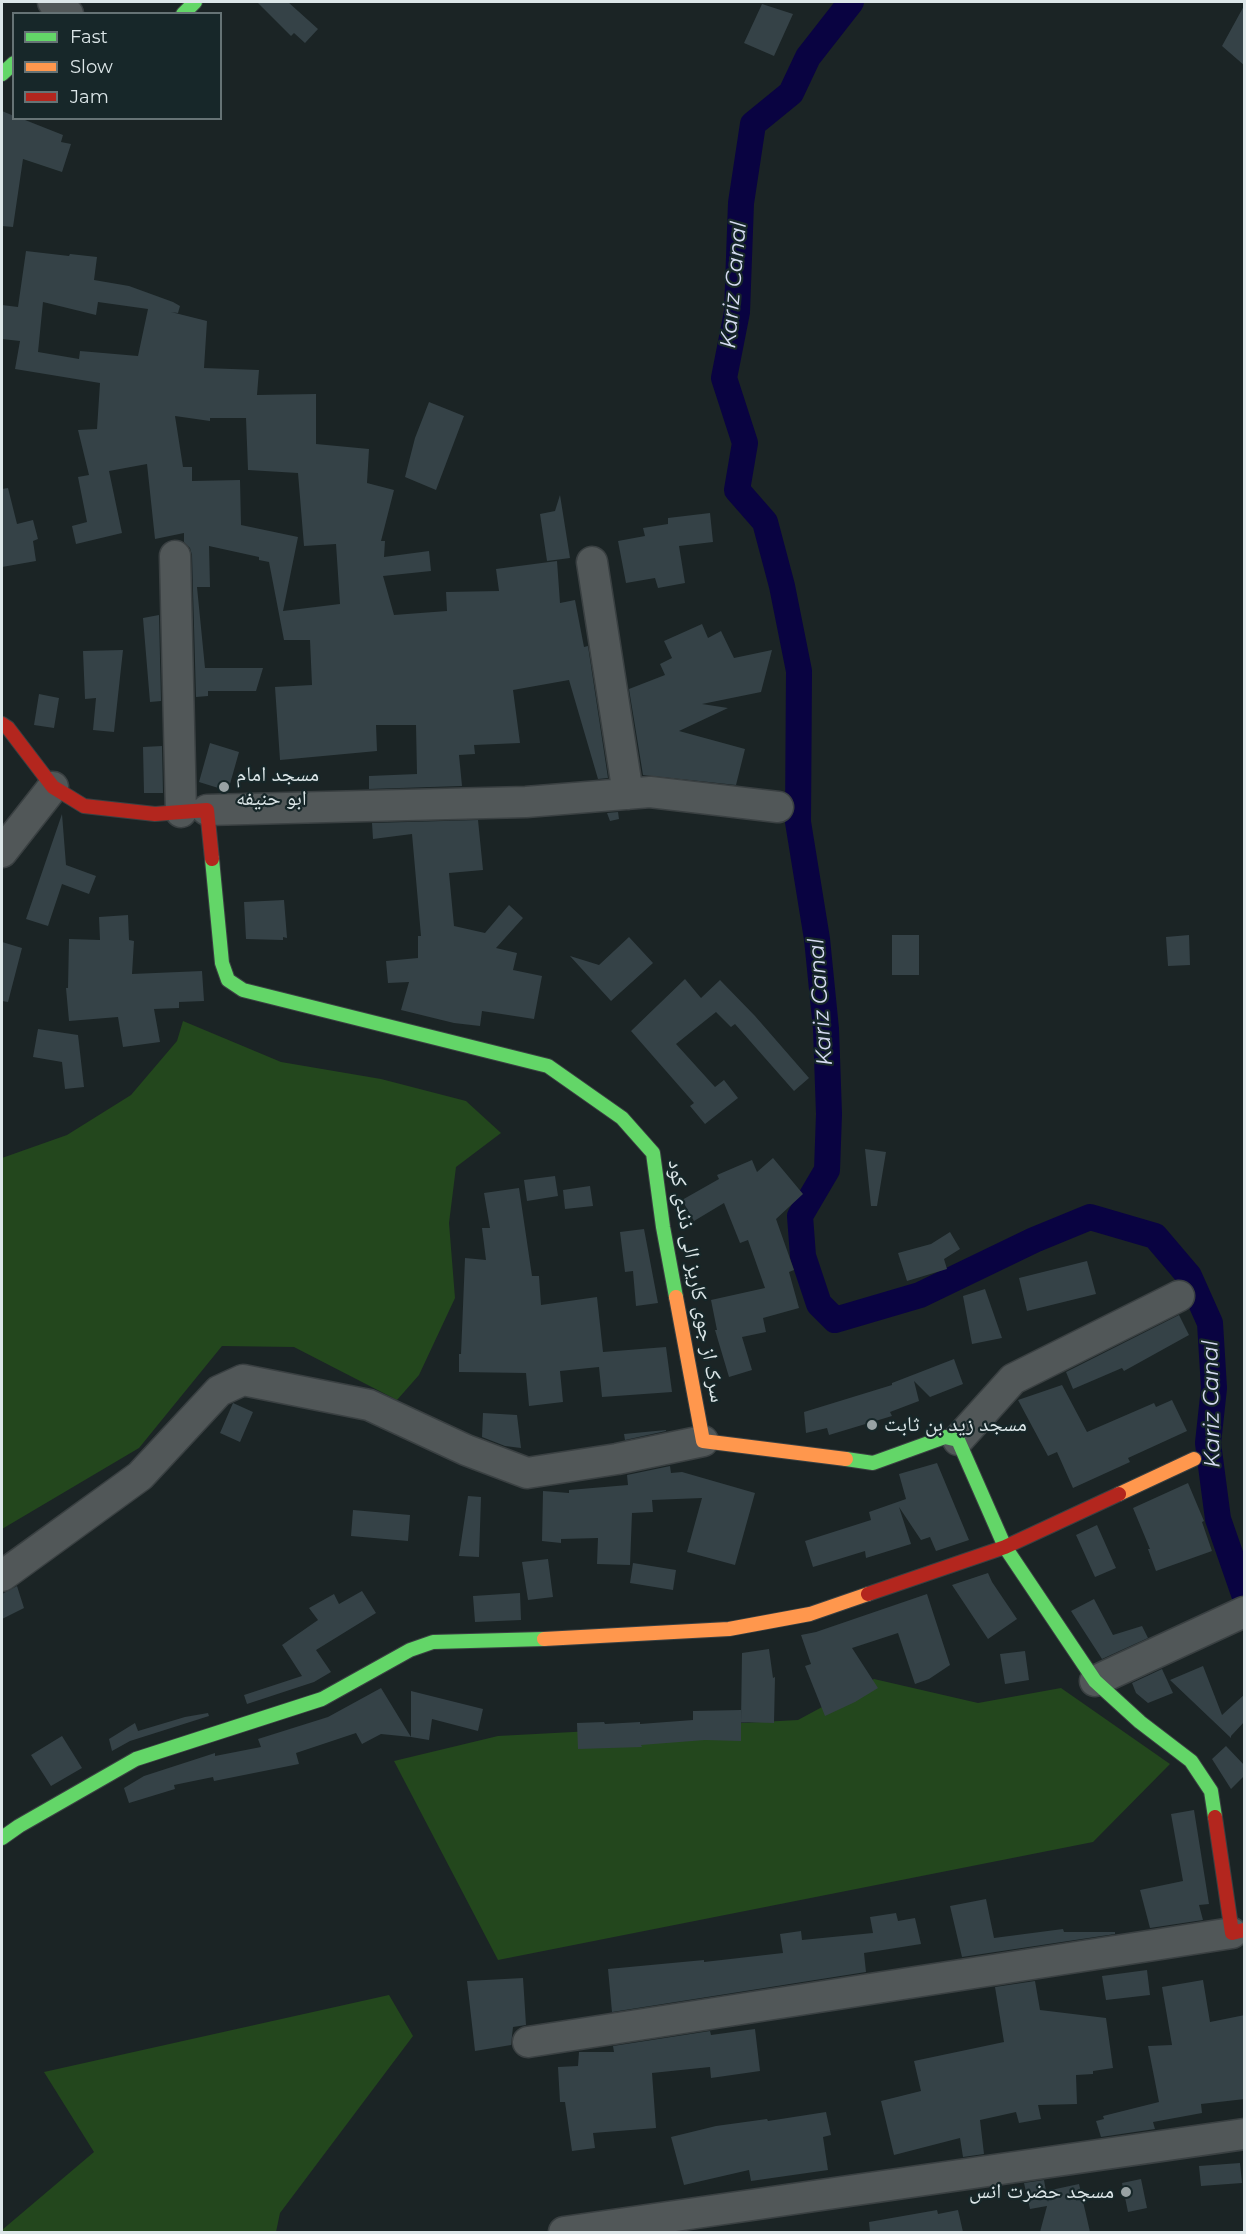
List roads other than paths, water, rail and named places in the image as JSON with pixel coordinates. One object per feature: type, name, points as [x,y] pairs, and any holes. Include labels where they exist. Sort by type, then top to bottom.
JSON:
[{"type":"street","points":[[53,2],[66,12]]},
{"type":"street","points":[[174,556],[194,811]]},
{"type":"street","points":[[592,562],[628,794]]},
{"type":"street","points":[[2,724],[8,728],[53,787],[84,806],[155,814],[526,802],[650,792],[778,807]]},
{"type":"street","points":[[2,852],[53,787]]},
{"type":"street","name":"سرک از جوی کاریز الی ذندی کود","points":[[194,811],[222,963],[228,980],[243,990],[548,1066],[622,1118],[653,1153],[663,1227],[703,1441]]},
{"type":"street","points":[[958,1440],[1013,1378],[1179,1296]]},
{"type":"street","points":[[2,1576],[140,1476],[219,1391],[243,1380],[369,1405],[466,1450],[526,1473],[617,1459],[703,1441],[873,1463],[945,1437],[958,1440]]},
{"type":"street","points":[[528,2042],[1238,1932],[1211,1791],[1191,1761],[1140,1722],[1095,1681],[1005,1547],[958,1440]]},
{"type":"street","points":[[2,1838],[135,1759],[322,1699],[410,1650],[433,1642],[604,1637],[729,1629],[810,1614],[1005,1547],[1194,1459]]},
{"type":"street","points":[[1095,1681],[1242,1613]]},
{"type":"street","points":[[564,2232],[1245,2134]]},
{"type":"waterway","name":"Kariz Canal","points":[[851,2],[808,57],[791,93],[753,124],[741,203],[737,312],[724,378],[745,443],[737,490],[765,522],[782,586],[799,671],[798,822],[817,939],[826,1029],[829,1114],[827,1170],[800,1216],[803,1256],[819,1304],[835,1320],[920,1295],[1034,1240],[1090,1217],[1155,1236],[1189,1276],[1210,1323],[1214,1388],[1208,1443],[1218,1519],[1244,1594]]},
{"type":"place","name":"مسجد امام ابو حنیفه","points":[[224,787]]},
{"type":"place","name":"مسجد زید بن ثابت","points":[[872,1425]]},
{"type":"place","name":"مسجد حضرت انس","points":[[1126,2192]]}]
